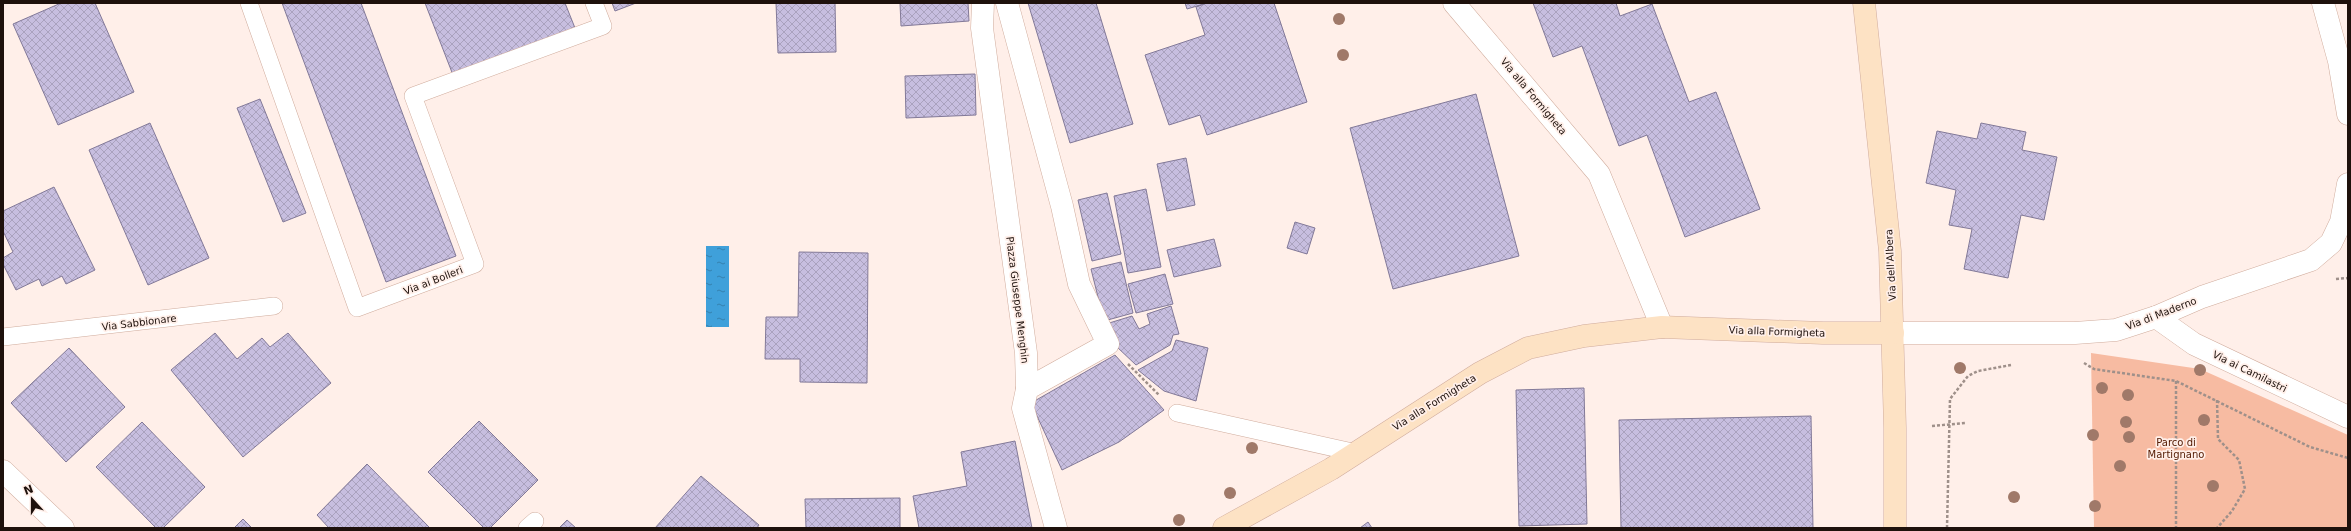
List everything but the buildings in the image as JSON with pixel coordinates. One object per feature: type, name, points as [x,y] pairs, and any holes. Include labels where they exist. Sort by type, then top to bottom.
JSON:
[{"type":"street","name":"Piazza Giuseppe Menghin","points":[[983,3],[982,28],[1026,354],[1027,389],[1023,408],[1056,528]]},
{"type":"street","points":[[1008,3],[1062,206],[1079,284],[1108,344],[1027,389]]},
{"type":"street","name":"Via alla Formigheta","points":[[1454,3],[1599,174],[1662,327]]},
{"type":"street","name":"Via dell'Albera","points":[[1864,3],[1890,251],[1893,333],[1895,528]]},
{"type":"street","points":[[2323,3],[2339,61],[2348,114]]},
{"type":"street","name":"Via di Maderno","points":[[1893,333],[2075,333],[2116,330],[2156,318],[2202,297],[2311,260],[2331,243],[2341,222],[2348,184]]},
{"type":"street","name":"Via ai Camilastri","points":[[2156,318],[2194,344],[2348,417]]},
{"type":"street","name":"Via alla Formigheta","points":[[1224,528],[1357,453],[1480,373],[1528,348],[1584,336],[1662,327],[1823,333],[1893,333]]},
{"type":"street","points":[[3,471],[62,528]]},
{"type":"lane","name":"Via ai Bolleri","points":[[249,3],[357,308],[475,264],[413,96],[603,26],[594,3]]},
{"type":"lane","name":"Via Sabbionare","points":[[3,338],[274,306]]},
{"type":"lane","points":[[1177,413],[1357,453]]},
{"type":"path","points":[[2075,333],[2076,360],[2094,369],[2176,381],[2310,447],[2348,458]]},
{"type":"path","points":[[1108,344],[1177,413]]},
{"type":"path","points":[[1947,528],[1948,425],[1950,399],[1968,376],[1978,371],[2017,364]]},
{"type":"path","points":[[2176,381],[2176,528]]},
{"type":"path","points":[[2217,400],[2218,439],[2239,460],[2245,489],[2232,511],[2217,528]]},
{"type":"path","points":[[1932,426],[1966,423]]},
{"type":"green space","name":"Parco di Martignano","points":[[2091,353],[2200,369],[2348,435],[2348,528],[2094,528]]},
{"type":"water","points":[[706,246],[729,246],[729,327],[706,327]]}]
